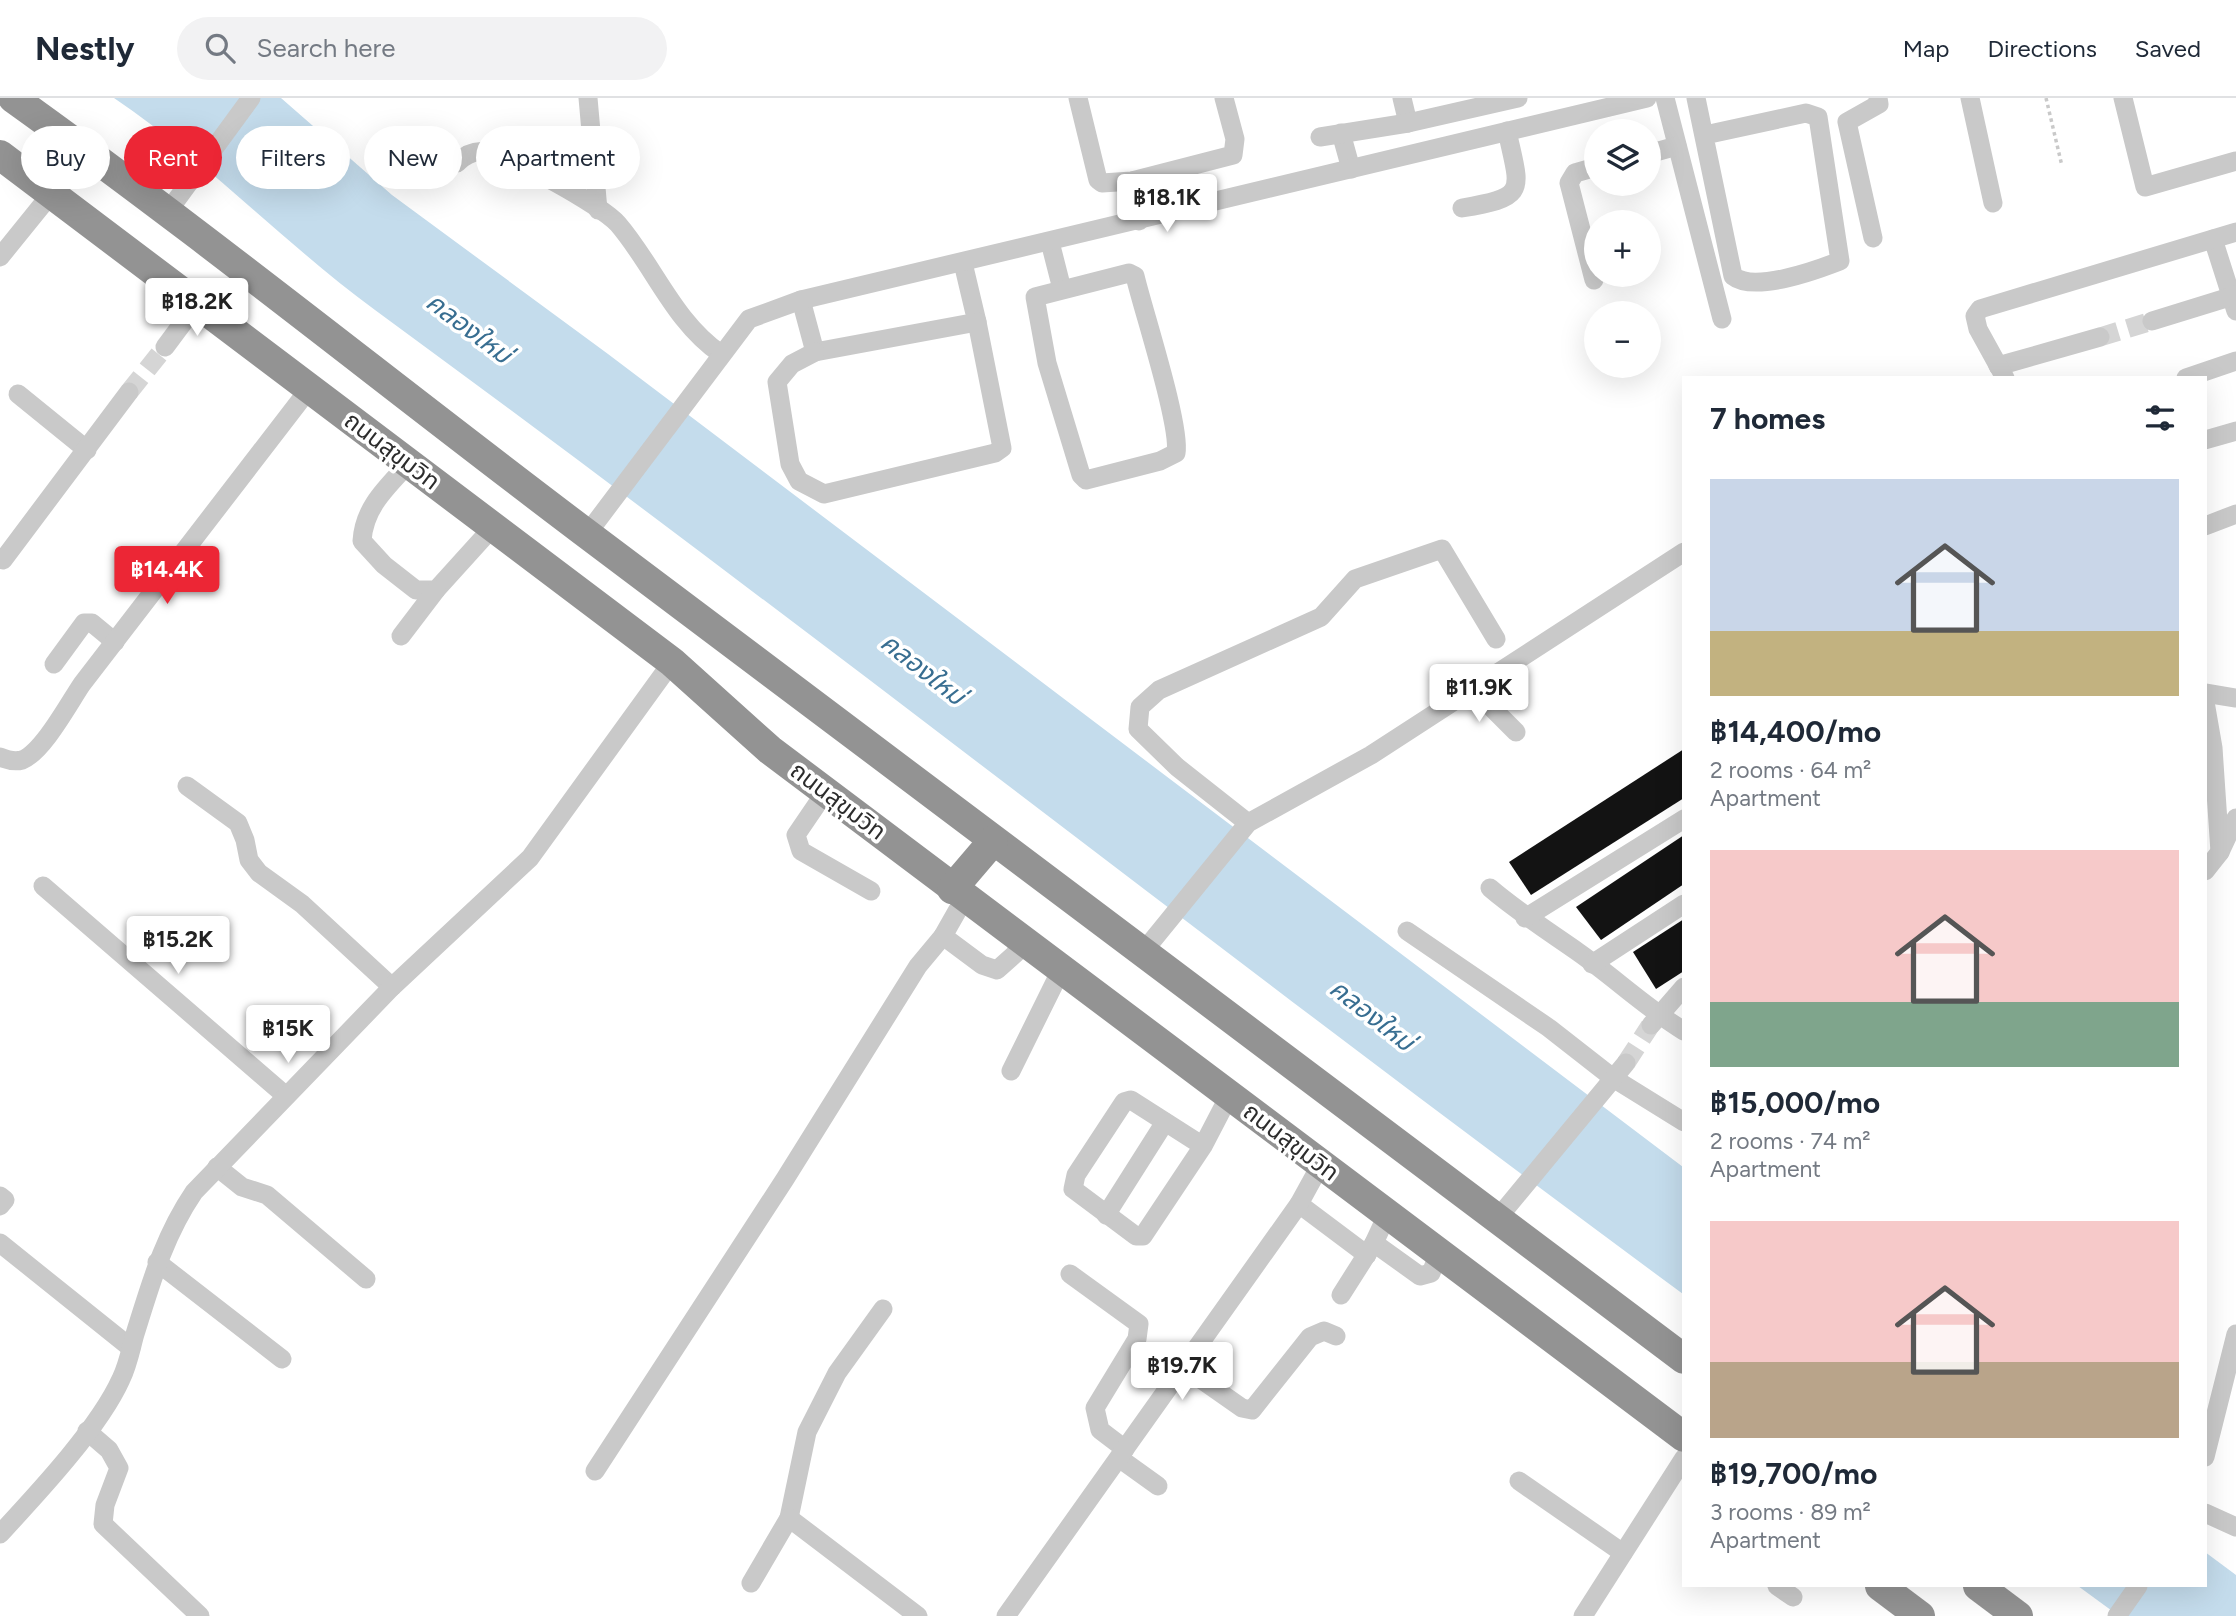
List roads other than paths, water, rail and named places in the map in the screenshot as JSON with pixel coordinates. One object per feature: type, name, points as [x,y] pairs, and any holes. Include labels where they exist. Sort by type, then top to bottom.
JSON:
[{"type":"highway","points":[[13,98],[175,200],[375,373],[1682,1358]]},
{"type":"highway","name":"ถนนสุขุมวิท","points":[[0,155],[672,662],[769,750],[958,894],[1682,1435]]},
{"type":"highway","points":[[958,894],[993,841]]},
{"type":"highway","points":[[1881,1587],[1920,1616]]},
{"type":"highway","points":[[1979,1587],[2018,1616]]},
{"type":"street","points":[[175,200],[251,98]]},
{"type":"street","points":[[588,98],[598,210]]},
{"type":"street","points":[[1079,98],[1098,180],[1102,183],[1132,181],[1233,155],[1235,139],[1224,98]]},
{"type":"street","points":[[1402,98],[1408,124]]},
{"type":"street","points":[[1320,137],[1408,124],[1518,98]]},
{"type":"street","points":[[1665,98],[1721,319]]},
{"type":"street","points":[[1696,98],[1737,279],[1752,282],[1772,280],[1811,273],[1840,261],[1818,117],[1806,113],[1705,135]]},
{"type":"street","points":[[1874,238],[1847,122],[1880,104],[1878,98]]},
{"type":"street","points":[[1970,98],[1993,202]]},
{"type":"street","points":[[2123,98],[2145,187],[2236,161]]},
{"type":"street","points":[[587,534],[749,319],[801,300],[1642,99]]},
{"type":"street","points":[[1462,208],[1499,202],[1514,193],[1518,183],[1507,131]]},
{"type":"street","points":[[1341,133],[1351,169]]},
{"type":"street","points":[[1661,150],[1677,146]]},
{"type":"street","points":[[462,159],[466,155],[486,152],[522,165],[617,222],[675,307],[708,345],[721,354]]},
{"type":"street","points":[[1584,170],[1575,173],[1569,183],[1584,241]]},
{"type":"street","points":[[1132,181],[1139,220]]},
{"type":"street","points":[[0,257],[51,194]]},
{"type":"street","points":[[2100,337],[2002,372],[1978,329],[1975,316],[1980,309],[2236,232]]},
{"type":"street","points":[[2152,321],[2235,300],[2214,239]]},
{"type":"street","points":[[1050,242],[1062,289]]},
{"type":"street","points":[[963,263],[977,322],[1002,448],[995,453],[824,494],[799,481],[790,464],[777,382],[792,364],[815,352],[977,322]]},
{"type":"street","points":[[1129,273],[1135,276],[1170,410],[1176,453],[1160,461],[1086,480],[1081,475],[1048,363],[1034,302],[1035,297],[1062,289],[1129,273]]},
{"type":"street","points":[[801,300],[815,352]]},
{"type":"street","points":[[165,347],[197,304]]},
{"type":"street","points":[[2192,376],[2236,361]]},
{"type":"street","points":[[0,757],[20,761],[30,755],[309,389]]},
{"type":"street","points":[[3,560],[129,392]]},
{"type":"street","points":[[18,394],[86,450]]},
{"type":"street","points":[[2207,439],[2236,431]]},
{"type":"street","points":[[409,463],[374,502],[363,522],[362,541],[384,565],[416,590],[436,590]]},
{"type":"street","points":[[2207,525],[2236,514]]},
{"type":"street","points":[[401,636],[436,590],[493,527]]},
{"type":"street","points":[[1246,826],[1177,767],[1138,729],[1138,712],[1159,690],[1321,617],[1355,579],[1442,549],[1496,639]]},
{"type":"street","points":[[1143,953],[1246,826],[1273,806],[1371,755],[1682,553]]},
{"type":"street","points":[[54,664],[84,623],[92,623],[115,642]]},
{"type":"street","points":[[0,1534],[87,1431],[122,1379],[157,1262],[174,1221],[194,1192],[392,987],[530,858],[672,662]]},
{"type":"street","points":[[1472,688],[1516,733]]},
{"type":"street","points":[[2207,693],[2236,698]]},
{"type":"street","points":[[2207,714],[2213,748],[2220,852]]},
{"type":"street","points":[[187,786],[238,823],[249,860],[259,873],[302,904],[392,987]]},
{"type":"street","points":[[826,791],[796,835],[802,852],[871,891]]},
{"type":"street","points":[[2207,868],[2220,852],[2236,817]]},
{"type":"street","points":[[1525,918],[1682,820]]},
{"type":"street","points":[[43,886],[286,1096]]},
{"type":"street","points":[[1490,888],[1525,918],[1592,964],[1653,1021],[1682,1030]]},
{"type":"street","points":[[595,1471],[785,1180],[918,966],[943,936],[958,894]]},
{"type":"street","points":[[1592,964],[1682,905]]},
{"type":"street","points":[[1407,931],[1549,1028],[1607,1086],[1682,1121]]},
{"type":"street","points":[[943,936],[982,965],[997,970],[1016,953],[1019,938]]},
{"type":"street","points":[[1011,1070],[1062,970]]},
{"type":"street","points":[[1653,1021],[1682,989]]},
{"type":"street","points":[[1497,1219],[1626,1063]]},
{"type":"street","points":[[1203,1146],[1131,1100],[1121,1104],[1115,1112],[1074,1181],[1073,1189],[1136,1236],[1143,1236],[1203,1146],[1229,1096]]},
{"type":"street","points":[[1106,1215],[1165,1122]]},
{"type":"street","points":[[1006,1616],[1298,1203],[1321,1164]]},
{"type":"street","points":[[217,1167],[242,1187],[267,1195],[366,1279]]},
{"type":"street","points":[[0,1196],[5,1200],[0,1206]]},
{"type":"street","points":[[1298,1203],[1420,1276],[1431,1273],[1439,1253]]},
{"type":"street","points":[[1341,1295],[1371,1249],[1387,1215]]},
{"type":"street","points":[[0,1243],[131,1348]]},
{"type":"street","points":[[157,1262],[282,1359]]},
{"type":"street","points":[[1070,1274],[1139,1324],[1137,1339],[1095,1408],[1100,1430],[1158,1486]]},
{"type":"street","points":[[751,1583],[789,1518],[807,1432],[837,1373],[883,1309]]},
{"type":"street","points":[[1182,1366],[1241,1408],[1252,1410],[1310,1337],[1324,1331],[1336,1336]]},
{"type":"street","points":[[2207,1449],[2236,1334]]},
{"type":"street","points":[[87,1431],[109,1450],[119,1468],[105,1505],[103,1524],[200,1616]]},
{"type":"street","points":[[1583,1616],[1682,1461]]},
{"type":"street","points":[[1519,1480],[1623,1553]]},
{"type":"street","points":[[2207,1514],[2236,1527]]},
{"type":"street","points":[[789,1518],[918,1616]]},
{"type":"street","points":[[2117,1616],[2137,1587]]},
{"type":"water","name":"คลองใหม่","points":[[114,98],[281,98],[313,126],[236,126],[236,189],[350,189],[350,158],[364,171],[364,189],[385,189],[608,354],[1682,1166],[1682,1293],[342,285],[222,182],[222,126],[153,126]]},
{"type":"water","points":[[2207,1553],[2236,1575],[2236,1616],[2119,1616],[2079,1587],[2207,1587]]},
{"type":"tunnel","points":[[2100,337],[2152,321]]},
{"type":"tunnel","points":[[129,392],[165,347]]},
{"type":"tunnel","points":[[1626,1063],[1650,1026]]}]
